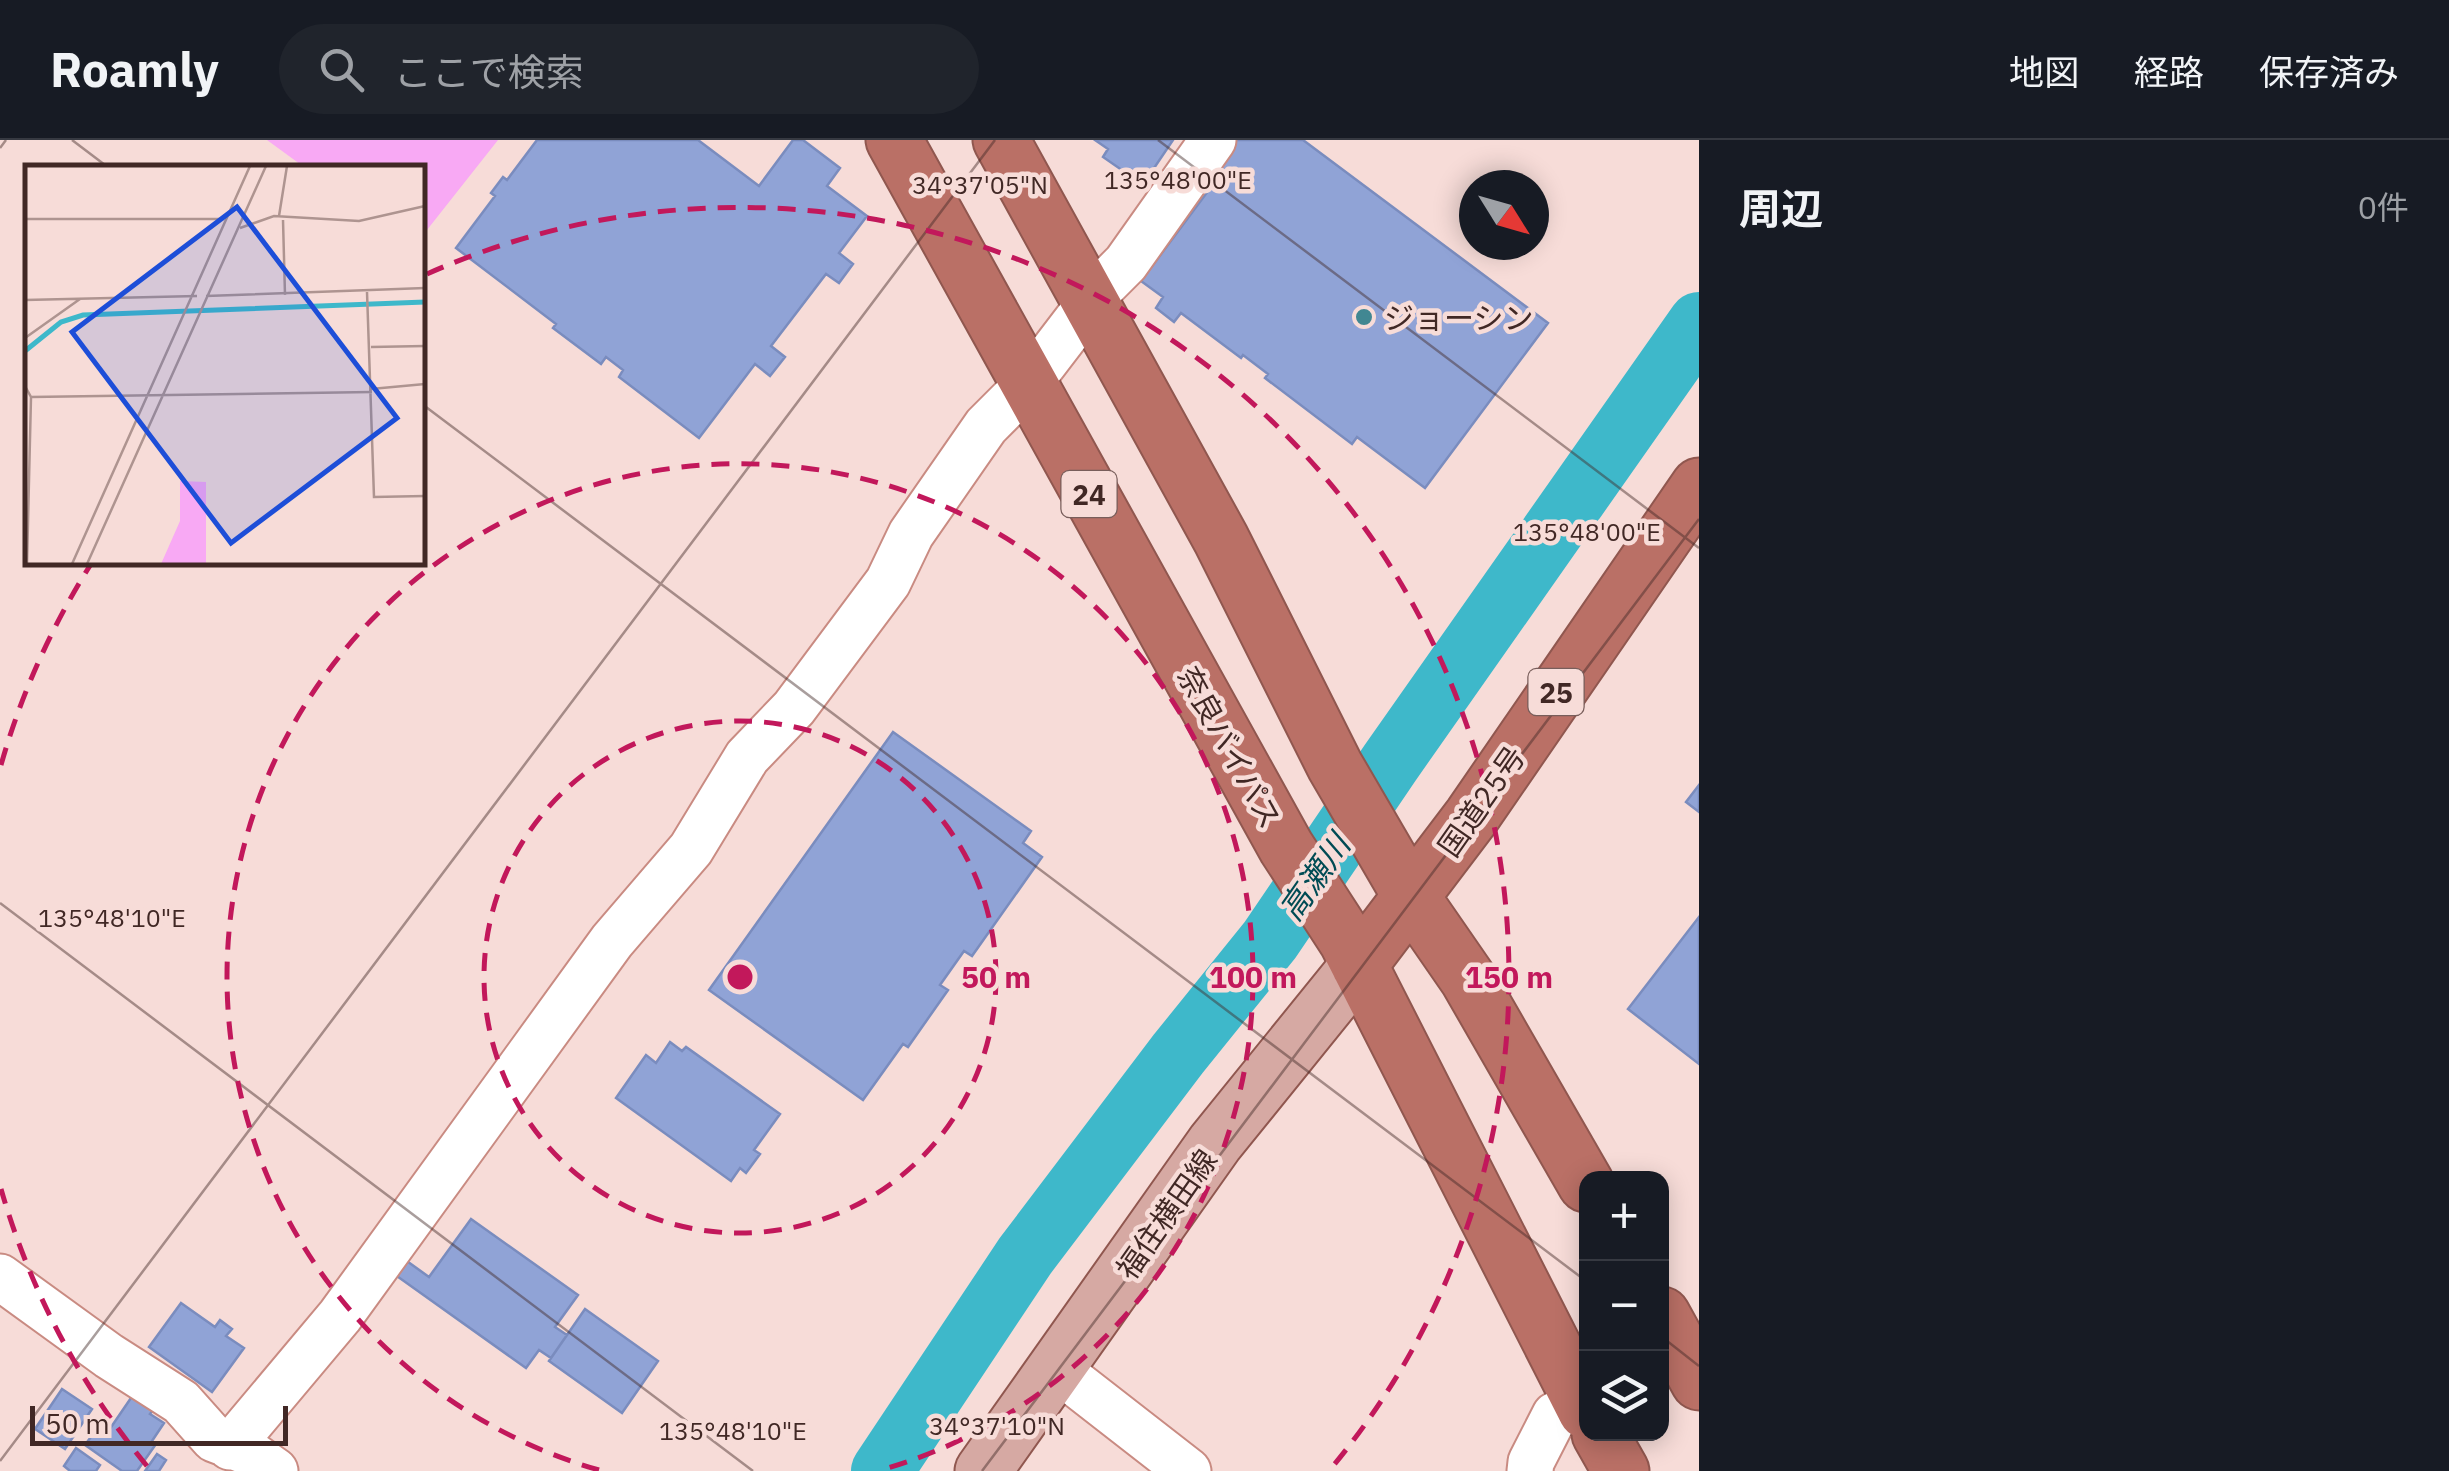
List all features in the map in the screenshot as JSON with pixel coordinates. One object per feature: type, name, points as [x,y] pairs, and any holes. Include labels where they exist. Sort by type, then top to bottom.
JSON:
[{"type":"highway","name":"奈良バイパス","points":[[894,140],[1286,847],[1353,953],[1579,1395]]},
{"type":"highway","points":[[1001,140],[1222,539],[1343,778],[1405,885],[1468,978],[1579,1172]]},
{"type":"highway","name":"国道25号","points":[[1353,953],[1405,885],[1472,816],[1699,486]]},
{"type":"highway","name":"奈良バイパス","points":[[1604,1441],[1621,1471]]},
{"type":"main road","name":"福住横田線","points":[[984,1471],[1353,953]]},
{"type":"street","points":[[0,1277],[181,1402],[214,1438],[247,1460],[340,1316],[612,941],[691,849],[747,757],[794,708],[888,582],[910,534],[986,426],[1028,384],[1103,286],[1126,263],[1213,140]]},
{"type":"street","points":[[1057,1368],[1188,1471]]},
{"type":"street","points":[[1530,1471],[1555,1416],[1579,1415]]},
{"type":"shaded area","points":[[267,140],[498,140],[425,232],[425,165],[301,165]]},
{"type":"building","points":[[537,140],[698,140],[759,186],[793,140],[803,140],[840,168],[827,186],[867,216],[839,253],[853,264],[839,283],[826,274],[771,346],[785,357],[770,376],[755,364],[699,438],[619,377],[623,370],[606,357],[601,364],[553,328],[556,324],[456,248],[495,196],[491,193],[503,177],[507,180]]},
{"type":"building","points":[[1095,140],[1173,140],[1146,180],[1132,170],[1129,175],[1103,157],[1108,149]]},
{"type":"building","name":"ジョーシン","points":[[1235,140],[1303,140],[1548,323],[1425,488],[1357,437],[1352,444],[1265,378],[1268,374],[1181,313],[1174,322],[1156,308],[1163,297],[1141,281],[1223,171],[1216,165]]},
{"type":"building","points":[[893,732],[1031,831],[1023,843],[1042,857],[972,956],[964,951],[940,985],[948,990],[908,1047],[903,1044],[863,1100],[709,990]]},
{"type":"building","points":[[1699,785],[1699,812],[1686,802]]},
{"type":"building","points":[[1699,917],[1699,1064],[1628,1009]]},
{"type":"building","points":[[670,1042],[682,1051],[686,1047],[780,1114],[754,1150],[760,1154],[746,1173],[740,1168],[731,1181],[616,1098],[646,1055],[656,1063]]},
{"type":"building","points":[[471,1219],[578,1295],[555,1327],[567,1335],[551,1358],[539,1350],[526,1368],[394,1274],[404,1259],[429,1277]]},
{"type":"building","points":[[181,1303],[215,1327],[220,1320],[232,1329],[226,1336],[244,1348],[212,1392],[149,1347]]},
{"type":"building","points":[[585,1309],[658,1361],[622,1413],[549,1361]]},
{"type":"building","points":[[62,1389],[92,1409],[65,1449],[35,1429]]},
{"type":"building","points":[[133,1395],[154,1409],[150,1414],[164,1423],[152,1441],[156,1444],[137,1471],[122,1471],[85,1445],[96,1430],[105,1436]]},
{"type":"building","points":[[76,1448],[100,1465],[96,1471],[70,1471],[64,1466]]},
{"type":"building","points":[[157,1454],[166,1460],[159,1471],[145,1471]]},
{"type":"waterway","name":"高瀬川","points":[[882,1471],[1025,1256],[1270,940],[1699,323]]},
{"type":"place","name":"ジョーシン","points":[[1364,317]]}]
